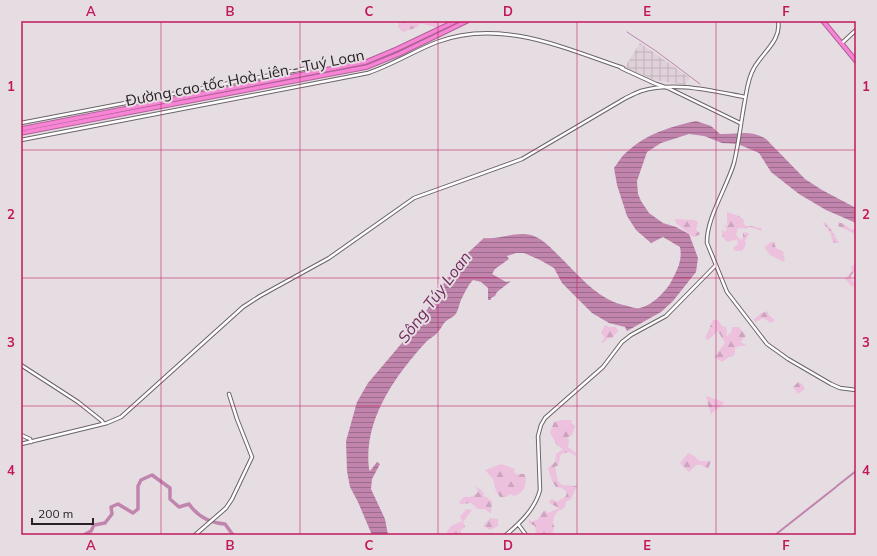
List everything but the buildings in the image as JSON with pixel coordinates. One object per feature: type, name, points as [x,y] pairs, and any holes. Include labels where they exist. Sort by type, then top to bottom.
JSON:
[{"type":"highway","name":"Đường cao tốc Hoà Liên - Tuý Loan","points":[[21,128],[366,62],[396,50],[456,21]]},
{"type":"highway","name":"Đường cao tốc Hoà Liên - Tuý Loan","points":[[21,134],[368,67],[399,54],[467,21]]},
{"type":"highway","points":[[823,21],[856,61]]},
{"type":"street","points":[[778,21],[778,32],[753,68],[748,82],[740,124],[738,145],[733,164],[708,233],[707,243],[727,292],[767,344],[788,360],[831,384],[840,388],[856,390]]},
{"type":"street","points":[[841,41],[856,30]]},
{"type":"street","points":[[21,140],[368,73],[385,67],[437,42],[454,37],[491,32],[512,34],[537,40],[623,68],[656,84],[668,88],[740,124]]},
{"type":"street","points":[[613,65],[623,68]]},
{"type":"street","points":[[21,123],[314,66]]},
{"type":"street","points":[[21,444],[104,423],[121,417],[243,307],[329,258],[407,202],[522,159],[624,99],[641,92],[668,88],[694,89],[745,97]]},
{"type":"street","points":[[506,535],[518,524],[533,506],[540,490],[538,436],[545,418],[603,367],[622,342],[631,335],[666,316],[716,265]]},
{"type":"street","points":[[21,365],[78,402],[104,423]]},
{"type":"street","points":[[195,535],[226,508],[232,499],[252,457],[229,394]]},
{"type":"street","points":[[21,435],[30,439],[31,442]]},
{"type":"street","points":[[518,524],[526,535]]},
{"type":"shaded area","points":[[640,43],[690,78],[685,85],[654,80],[625,67]]},
{"type":"shaded area","points":[[696,121],[711,126],[720,134],[749,133],[766,139],[805,179],[856,208],[856,223],[826,210],[799,194],[771,172],[759,153],[738,144],[722,143],[704,136],[689,134],[661,143],[647,152],[637,181],[638,194],[649,213],[663,223],[676,227],[689,234],[698,258],[696,272],[673,301],[661,312],[627,331],[625,327],[609,323],[592,313],[562,283],[554,268],[524,253],[516,253],[507,256],[509,259],[495,269],[492,274],[506,282],[511,281],[497,292],[491,300],[488,300],[488,288],[481,282],[473,280],[465,291],[455,315],[445,322],[440,330],[426,342],[403,369],[376,416],[368,451],[370,471],[377,462],[380,464],[372,479],[371,489],[385,519],[388,535],[372,535],[350,487],[347,471],[346,441],[357,402],[368,383],[407,337],[434,300],[435,294],[454,271],[457,263],[484,238],[528,234],[544,242],[581,279],[607,299],[635,308],[644,307],[653,302],[670,284],[677,271],[681,257],[680,247],[663,237],[651,243],[636,230],[627,216],[617,185],[614,168],[626,153],[635,145],[651,135],[678,125]]},
{"type":"green space","points":[[399,21],[450,21],[438,28],[420,23],[418,27],[403,32],[398,27]]},
{"type":"green space","points":[[727,212],[739,216],[745,221],[743,223],[746,226],[761,228],[762,231],[750,227],[746,229],[738,228],[736,235],[741,240],[743,238],[743,233],[746,232],[749,234],[745,241],[746,245],[742,251],[735,251],[733,248],[738,244],[737,239],[727,242],[722,236],[722,229],[725,232],[727,229],[724,225],[728,226]]},
{"type":"green space","points":[[675,219],[694,220],[698,222],[696,230],[700,233],[699,235],[693,237],[676,223]]},
{"type":"green space","points":[[825,222],[839,243],[834,243],[832,240],[831,234],[823,223]]},
{"type":"green space","points":[[838,222],[844,224],[852,230],[856,227],[856,232],[854,233],[838,226]]},
{"type":"green space","points":[[771,242],[774,242],[776,248],[784,252],[784,262],[770,255],[764,247]]},
{"type":"green space","points":[[856,263],[856,271],[851,275],[851,279],[855,284],[852,287],[845,279],[852,271],[851,267]]},
{"type":"green space","points":[[767,311],[775,320],[771,323],[763,318],[756,322],[753,320],[760,314]]},
{"type":"green space","points":[[713,320],[718,320],[723,327],[725,326],[727,330],[726,336],[731,333],[732,327],[739,327],[746,336],[740,342],[746,345],[735,348],[735,353],[732,357],[729,357],[722,362],[714,357],[725,343],[718,331],[708,340],[705,338]]},
{"type":"green space","points":[[605,325],[609,327],[616,327],[618,331],[612,338],[607,339],[603,343],[601,342],[604,339],[604,336],[601,333]]},
{"type":"green space","points":[[798,382],[802,384],[805,389],[798,394],[793,387]]},
{"type":"green space","points":[[706,396],[724,402],[711,415]]},
{"type":"green space","points":[[572,420],[571,422],[575,427],[572,435],[567,438],[569,440],[568,447],[576,453],[576,456],[569,452],[561,454],[558,466],[555,466],[558,481],[562,485],[577,486],[571,499],[566,502],[562,510],[558,511],[555,515],[553,521],[553,533],[534,535],[536,532],[535,526],[529,523],[529,519],[532,522],[538,519],[544,510],[548,513],[559,508],[549,503],[550,500],[552,499],[557,502],[566,496],[567,492],[562,488],[556,487],[552,481],[548,468],[555,462],[556,454],[563,449],[557,445],[550,433],[554,422]]},
{"type":"green space","points":[[688,453],[699,460],[711,461],[708,469],[701,465],[696,465],[689,472],[680,463]]},
{"type":"green space","points":[[501,464],[515,469],[514,471],[516,474],[525,474],[526,481],[523,490],[515,496],[510,494],[506,497],[500,497],[496,491],[493,479],[485,470]]},
{"type":"green space","points":[[476,486],[483,492],[484,496],[492,501],[491,514],[485,509],[478,509],[471,503],[460,504],[459,502],[464,497],[475,495],[478,492]]},
{"type":"green space","points":[[467,509],[472,510],[463,522],[465,527],[461,530],[462,534],[448,535],[446,533],[451,526],[462,521],[460,516]]},
{"type":"green space","points":[[490,518],[498,519],[498,526],[490,530],[483,526]]},
{"type":"waterway","points":[[627,32],[656,51],[700,84]]},
{"type":"waterway","points":[[837,486],[856,471]]},
{"type":"waterway","points":[[84,535],[91,531],[94,525],[105,523],[112,514],[111,507],[118,504],[133,513],[138,509],[138,486],[141,480],[152,475],[170,488],[170,499],[179,507],[189,504],[200,516],[209,521],[225,524],[233,535]]},
{"type":"waterway","points":[[775,535],[836,487]]},
{"type":"water label","name":"Sông Túy Loan","points":[[434,297]]}]
